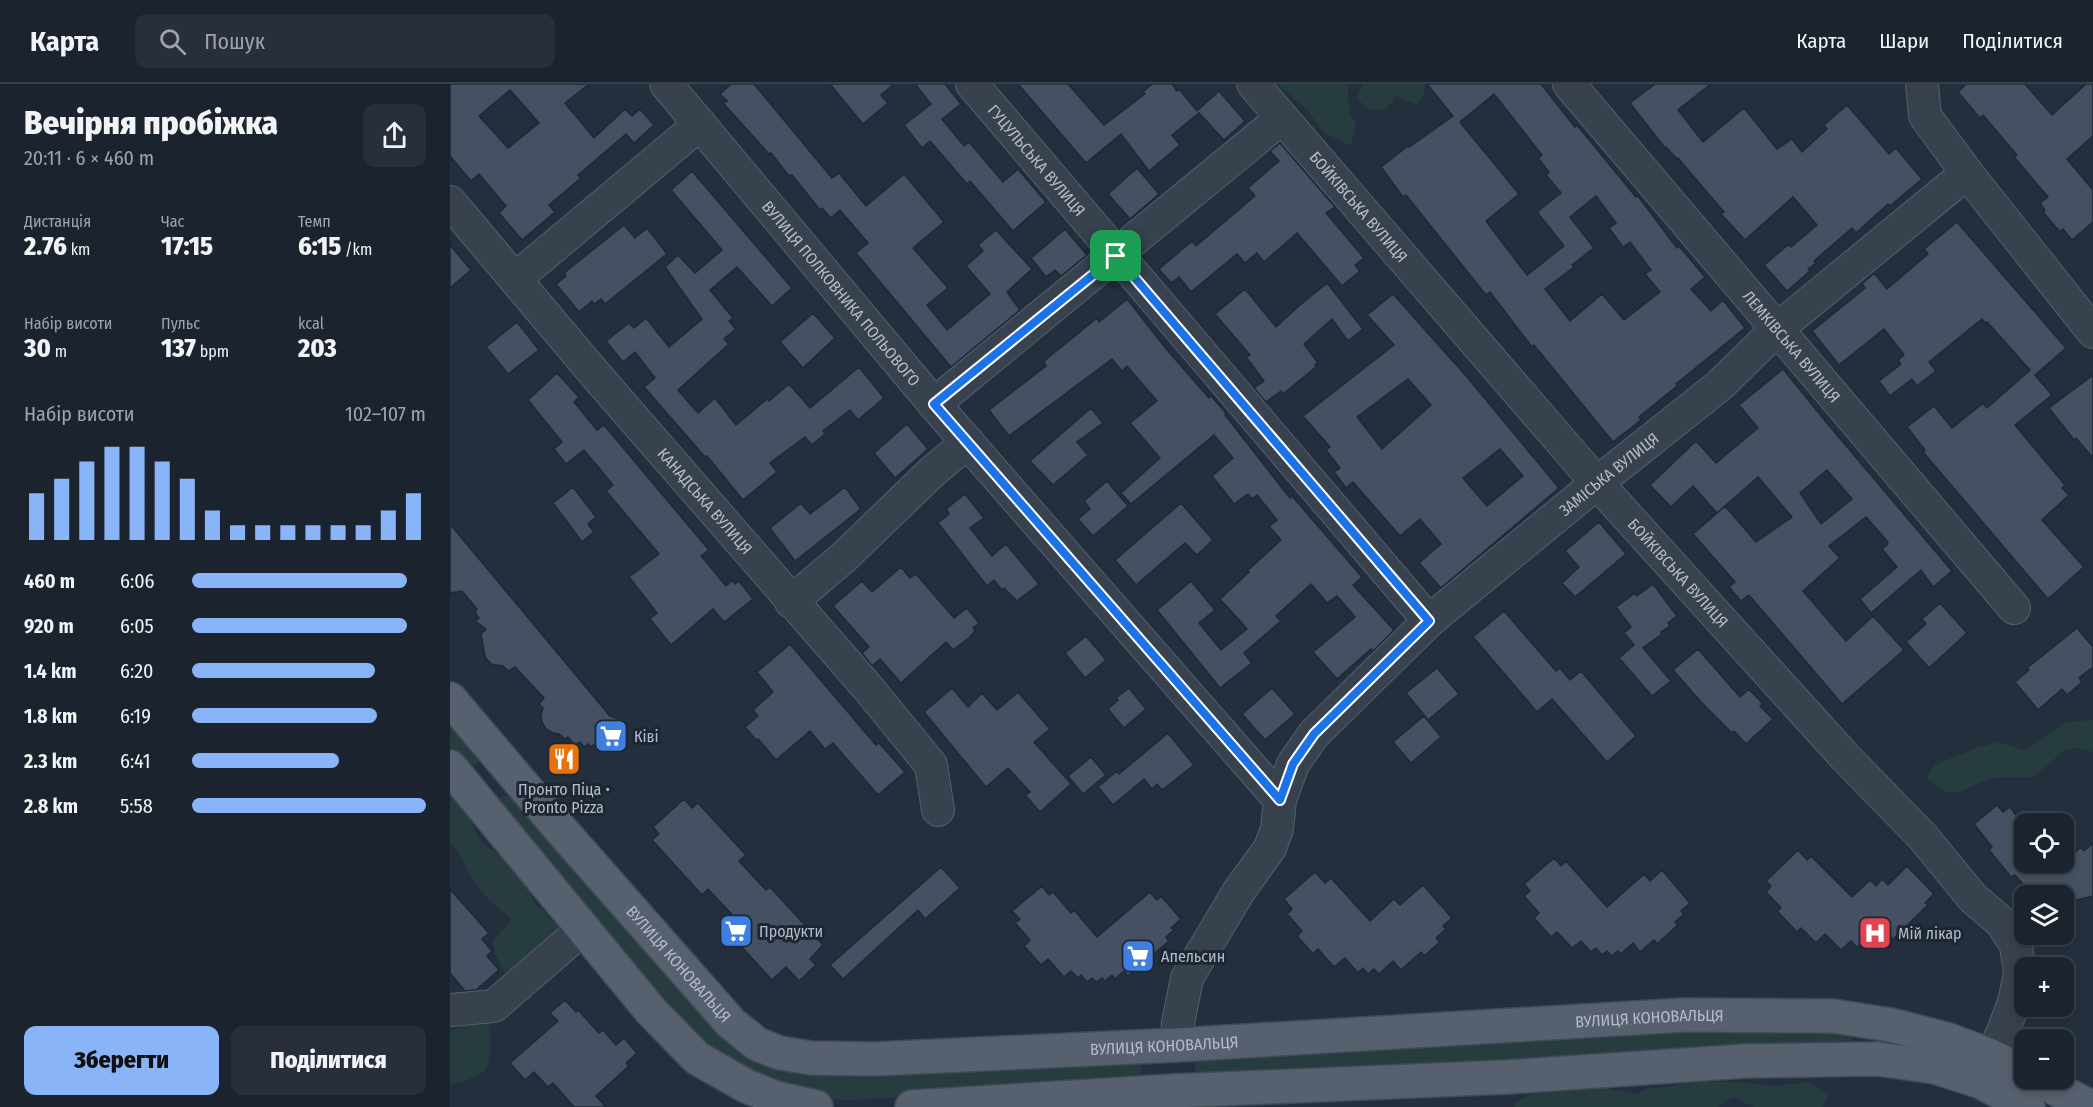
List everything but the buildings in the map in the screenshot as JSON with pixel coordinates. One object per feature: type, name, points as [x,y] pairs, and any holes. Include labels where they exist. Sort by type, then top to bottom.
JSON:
[{"type":"main road","name":"ВУЛИЦЯ КОНОВАЛЬЦЯ","points":[[450,699],[562,831],[731,1023],[757,1044],[780,1053],[811,1058],[864,1059],[1177,1045],[1685,1015],[1833,1016],[1890,1025],[1949,1040],[1986,1069],[2028,1107]]},
{"type":"main road","points":[[450,767],[651,1011],[697,1058],[746,1086],[776,1098],[816,1107]]},
{"type":"main road","points":[[1878,1059],[1890,1025]]},
{"type":"main road","points":[[1173,1091],[1177,1045]]},
{"type":"main road","name":"ВУЛИЦЯ КОНОВАЛЬЦЯ","points":[[912,1107],[1173,1091],[1507,1077],[1745,1061],[1878,1059],[1935,1067],[2014,1072]]},
{"type":"main road","points":[[2056,1089],[2091,1107]]},
{"type":"street","name":"ВУЛИЦЯ ПОЛКОВНИКА ПОЛЬОВОГО","points":[[666,84],[934,404],[1280,800]]},
{"type":"street","name":"ГУЦУЛЬСЬКА ВУЛИЦЯ","points":[[972,84],[1116,256],[1429,621]]},
{"type":"street","name":"БОЙКІВСЬКА ВУЛИЦЯ","points":[[1253,84],[1597,483],[1846,758],[1923,837],[1973,898],[2001,922],[2016,945],[2020,974],[2014,1002],[1986,1069]]},
{"type":"street","name":"ЛЕМКІВСЬКА ВУЛИЦЯ","points":[[1569,84],[2014,608]]},
{"type":"street","points":[[1922,84],[1925,116],[2093,332]]},
{"type":"street","points":[[934,404],[1282,118]]},
{"type":"street","points":[[515,279],[700,124]]},
{"type":"street","name":"ЗАМІСЬКА ВУЛИЦЯ","points":[[1177,1045],[1178,1023],[1187,978],[1239,891],[1270,848],[1276,829],[1280,800],[1293,764],[1314,734],[1429,621],[1720,385],[1777,329],[1967,172]]},
{"type":"street","name":"КАНАДСЬКА ВУЛИЦЯ","points":[[450,202],[791,602],[868,688],[931,765],[938,810]]},
{"type":"street","points":[[791,602],[844,557],[932,472],[968,442]]},
{"type":"street","points":[[450,1010],[494,1006],[584,929]]},
{"type":"green space","points":[[1278,84],[1347,84],[1350,116],[1356,122],[1351,146],[1324,133],[1307,110]]},
{"type":"green space","points":[[1363,84],[1425,84],[1424,95],[1417,105],[1394,96],[1395,98],[1385,110],[1367,109],[1357,98]]},
{"type":"green space","points":[[450,717],[485,758],[471,768],[450,755]]},
{"type":"green space","points":[[2093,720],[2093,752],[2078,748],[2064,751],[2033,777],[1991,778],[1958,793],[1944,791],[1927,778],[1935,765],[1976,748],[1999,742],[2024,750],[2067,722]]},
{"type":"green space","points":[[450,794],[461,803],[477,834],[485,844],[517,869],[537,907],[543,910],[564,935],[519,973],[505,973],[496,956],[492,941],[511,919],[479,888],[450,843]]},
{"type":"green space","points":[[516,795],[744,1049],[1138,1062],[1142,1068],[1140,1079],[973,1094],[848,1100],[818,1098],[705,1052],[496,801],[503,796]]},
{"type":"green space","points":[[479,1017],[487,1020],[491,1039],[491,1051],[486,1070],[464,1082],[450,1084],[450,1032]]},
{"type":"green space","points":[[1852,1031],[1850,1050],[1200,1077],[1195,1070],[1195,1062],[1199,1057],[1582,1032]]},
{"type":"green space","points":[[1702,1082],[1738,1082],[1773,1086],[1809,1082],[1829,1095],[1823,1107],[1754,1107],[1733,1097],[1718,1107],[1515,1107],[1515,1103],[1536,1092],[1569,1088],[1605,1088],[1635,1094],[1647,1089]]},
{"type":"place","name":"Ківі","points":[[611,736]]},
{"type":"place","name":"Пронто Піца • Pronto Pizza","points":[[564,759]]},
{"type":"place","name":"Продукти","points":[[736,931]]},
{"type":"place","name":"Мій лікар","points":[[1875,933]]},
{"type":"place","name":"Апельсин","points":[[1138,956]]},
{"type":"route","points":[[1116,256],[1429,621],[1314,734],[1293,764],[1280,800],[934,404],[1116,256]]}]
